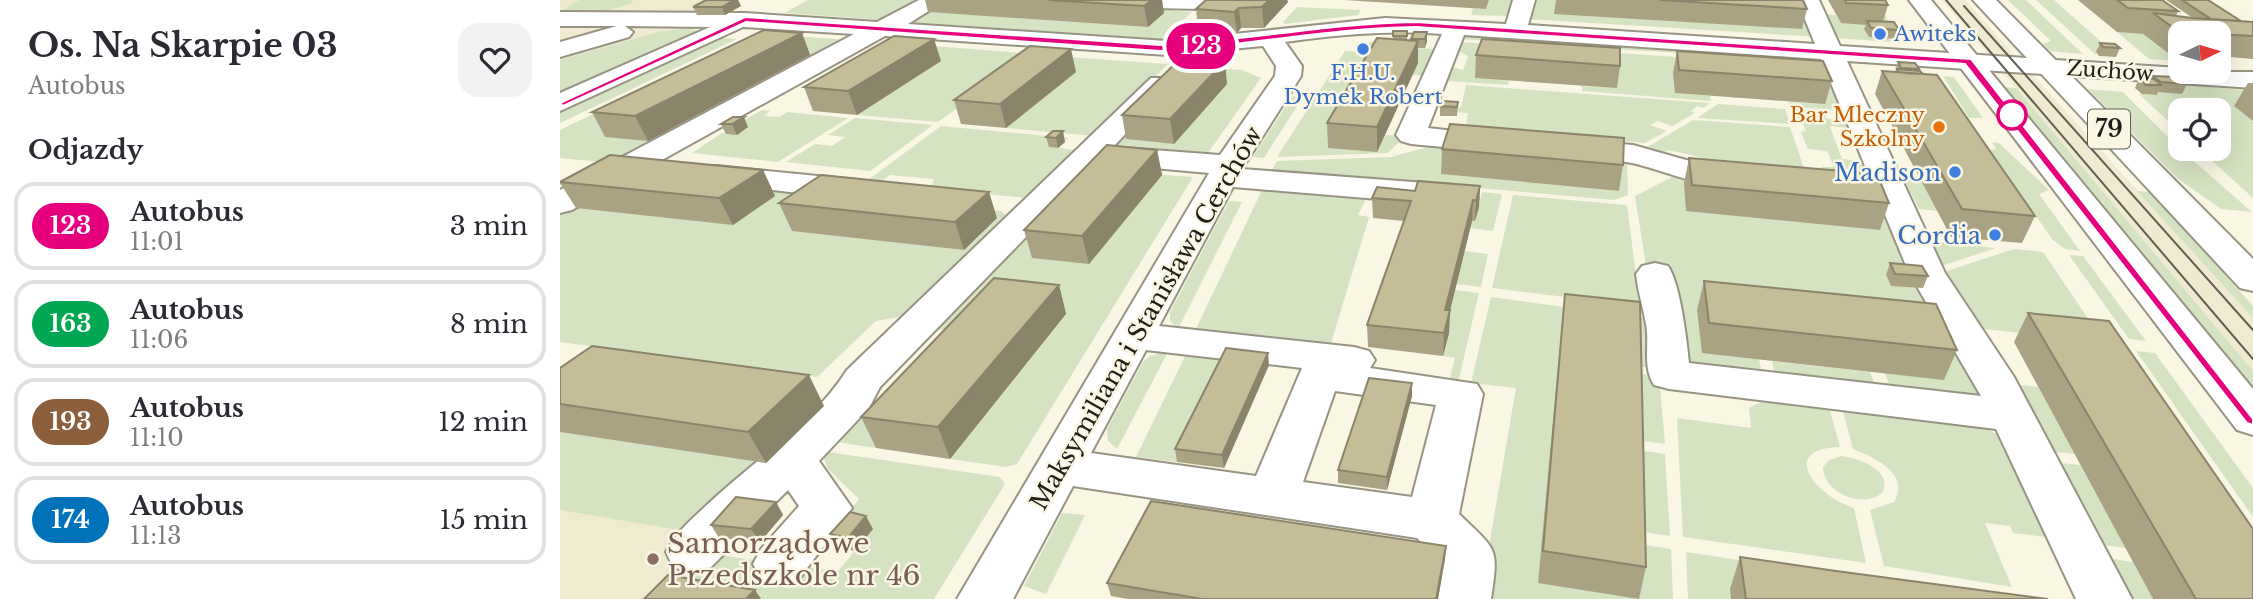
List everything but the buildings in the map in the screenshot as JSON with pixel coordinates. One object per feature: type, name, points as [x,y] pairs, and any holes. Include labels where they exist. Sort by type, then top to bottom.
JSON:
[{"type":"street","points":[[560,103],[789,0]]},
{"type":"street","points":[[560,203],[935,0]]},
{"type":"street","points":[[1056,0],[1201,3],[1204,0]]},
{"type":"street","points":[[1515,31],[1524,0]]},
{"type":"street","points":[[1920,0],[2253,419]]},
{"type":"street","name":"79","points":[[1984,0],[2253,280]]},
{"type":"street","points":[[1804,7],[1829,46],[1927,273],[1965,330],[2104,599]]},
{"type":"street","points":[[560,50],[659,10]]},
{"type":"street","name":"Zuchów","points":[[560,19],[659,10],[745,20],[1118,46],[1198,46],[1371,25],[1456,27],[1829,46],[1968,61],[2253,80]]},
{"type":"street","points":[[1456,27],[1411,135],[1633,154],[1694,172],[1765,179]]},
{"type":"street","name":"Maksymiliana i Stanisława Cerchów","points":[[989,598],[1226,171],[1288,76],[1286,60],[1270,38]]},
{"type":"street","points":[[692,552],[748,496],[792,460],[853,398],[862,380],[1198,46]]},
{"type":"street","points":[[1088,155],[1400,193],[1460,195]]},
{"type":"street","points":[[628,166],[893,194]]},
{"type":"street","points":[[1853,187],[1892,191]]},
{"type":"street","points":[[994,204],[1035,208]]},
{"type":"street","points":[[1654,274],[1659,304],[1666,324],[1669,375],[2011,415]]},
{"type":"street","points":[[1133,336],[1439,367]]},
{"type":"street","points":[[1273,496],[1319,375],[1461,394],[1432,520]]},
{"type":"street","points":[[780,564],[827,508],[792,460]]},
{"type":"street","points":[[1061,467],[1432,520],[1470,559],[1463,599]]},
{"type":"shaded area","points":[[560,0],[738,0],[731,6],[741,6],[725,15],[712,15],[560,86]]},
{"type":"shaded area","points":[[1942,0],[1965,0],[2253,318],[2253,371]]},
{"type":"shaded area","name":"Samorządowe Przedszkole nr 46","points":[[560,510],[696,533],[680,550],[928,584],[919,599],[560,599]]},
{"type":"green space","points":[[579,0],[632,0],[633,3],[607,11],[560,12]]},
{"type":"green space","points":[[808,0],[927,0],[883,20],[784,13]]},
{"type":"green space","points":[[944,0],[930,12],[1148,27],[1163,14],[1138,8],[1192,12],[1162,39],[904,22]]},
{"type":"green space","points":[[1489,0],[1515,0],[1510,16],[1471,15],[1473,8],[1486,9]]},
{"type":"green space","points":[[1532,0],[1587,0],[1803,14],[1819,37],[1527,19]]},
{"type":"green space","points":[[1875,0],[1895,31],[1869,37],[1889,38],[1891,42],[1835,38],[1823,14],[1836,15],[1841,23]]},
{"type":"green space","points":[[2008,0],[2026,0],[2083,54],[2050,51],[2043,44],[2051,41]]},
{"type":"green space","points":[[2036,0],[2054,0],[2116,55],[2096,52],[2096,55]]},
{"type":"green space","points":[[1297,7],[1360,11],[1358,15],[1285,24],[1283,22]]},
{"type":"green space","points":[[689,28],[697,31],[560,93],[560,60],[662,31]]},
{"type":"green space","points":[[2117,32],[2143,34],[2168,53],[2168,60],[2149,59]]},
{"type":"green space","points":[[1464,34],[1813,58],[1821,62],[1459,39]]},
{"type":"green space","points":[[776,35],[851,40],[803,66],[790,65],[675,126],[690,128],[621,164],[560,158],[560,130],[747,40]]},
{"type":"green space","points":[[722,38],[737,39],[560,123],[560,112]]},
{"type":"green space","points":[[1389,38],[1411,48],[1442,49],[1430,76],[1412,75],[1417,63],[1385,135],[1405,136],[1388,153],[1277,157],[1345,51],[1370,52],[1372,46],[1355,46]]},
{"type":"green space","points":[[1461,42],[1821,67],[1841,110],[1790,107],[1789,102],[1825,104],[1675,93],[1710,96],[1711,101],[1582,91],[1582,86],[1617,88],[1509,80],[1508,85],[1447,81],[1452,67],[1463,70],[1468,56],[1458,51]]},
{"type":"green space","points":[[908,44],[1033,54],[938,122],[857,115],[940,62]]},
{"type":"green space","points":[[1039,55],[1168,64],[1095,136],[1006,128],[1075,72]]},
{"type":"green space","points":[[1186,66],[1242,70],[1261,78],[1208,153],[1110,144],[1130,124],[1127,139],[1174,144],[1227,84]]},
{"type":"green space","points":[[1943,76],[1954,77],[1983,118],[1969,118]]},
{"type":"green space","points":[[2180,84],[2253,91],[2236,107],[2253,121],[2253,198],[2212,161],[2231,161],[2231,98],[2168,98],[2168,121],[2139,94],[2155,95],[2153,92]]},
{"type":"green space","points":[[1466,85],[1709,104],[1703,108],[1697,106],[1691,111],[1695,113],[1672,126],[1658,121],[1650,125],[1667,131],[1645,143],[1466,127],[1468,113],[1444,111],[1445,108],[1461,107]]},
{"type":"green space","points":[[2003,87],[2016,88],[2253,371],[2253,386]]},
{"type":"green space","points":[[2088,89],[2123,92],[2168,137],[2168,161],[2194,161],[2252,212],[2221,209],[2177,178]]},
{"type":"green space","points":[[1292,96],[1303,97],[1264,158],[1253,157]]},
{"type":"green space","points":[[1718,104],[1785,109],[1790,124],[1697,118]]},
{"type":"green space","points":[[1791,109],[1824,112],[1827,119],[1846,120],[1849,128],[1830,126],[1842,159],[1863,161],[1866,174],[1822,171],[1820,167],[1834,167],[1827,151],[1808,149],[1801,132],[1806,131],[1802,122],[1794,121]]},
{"type":"green space","points":[[762,110],[770,111],[764,116],[779,117],[787,112],[848,118],[778,162],[692,153],[722,133],[737,134],[747,128],[734,126]]},
{"type":"green space","points":[[855,118],[933,125],[870,171],[786,162],[815,144],[832,146],[845,137],[828,135]]},
{"type":"green space","points":[[1693,120],[1790,127],[1807,177],[1755,163],[1703,158],[1668,150],[1656,157],[1639,152]]},
{"type":"green space","points":[[941,126],[1069,138],[1050,147],[1076,150],[1028,198],[931,189],[934,179],[890,175],[877,184],[864,183]]},
{"type":"green space","points":[[1446,142],[1442,174],[1619,191],[1620,164],[1627,157],[1628,195],[1614,200],[1422,183],[1269,176],[1277,161],[1391,157]]},
{"type":"green space","points":[[1992,142],[1999,143],[2049,190],[2039,194],[2080,251],[2065,249],[2052,239],[1990,150],[1996,149]]},
{"type":"green space","points":[[1680,173],[1880,200],[1917,278],[1886,276],[1891,285],[1923,288],[1980,394],[1975,397],[1892,392],[1885,373],[1759,359],[1763,378],[1690,365],[1684,355],[1670,268],[1646,266],[1635,196]]},
{"type":"green space","points":[[1162,175],[1193,177],[1017,464],[1006,467],[950,459],[1066,315],[978,335],[929,328],[1021,234]]},
{"type":"green space","points":[[1902,176],[1919,177],[1937,211],[1919,209]]},
{"type":"green space","points":[[756,185],[881,198],[793,230],[964,250],[996,219],[966,207],[1001,211],[1008,217],[905,316],[876,321],[817,377],[560,342],[560,210]]},
{"type":"green space","points":[[1263,188],[1367,197],[1358,215],[1369,217],[1329,350],[1193,335]]},
{"type":"green space","points":[[2137,191],[2151,192],[2253,306],[2253,318]]},
{"type":"green space","points":[[1482,192],[1502,194],[1493,231],[1470,228],[1472,221],[1475,221]]},
{"type":"green space","points":[[1513,195],[1627,205],[1640,306],[1492,288]]},
{"type":"green space","points":[[1229,201],[1242,202],[1178,329],[1170,321],[1170,312]]},
{"type":"green space","points":[[1919,240],[1996,248],[1932,269]]},
{"type":"green space","points":[[2014,249],[2043,252],[2104,342],[1973,328],[1938,274]]},
{"type":"green space","points":[[1464,251],[1488,254],[1481,287],[1456,284]]},
{"type":"green space","points":[[2069,255],[2083,256],[2146,341],[2129,339]]},
{"type":"green space","points":[[1455,290],[1479,293],[1458,383],[1449,382],[1455,358],[1443,356],[1449,333],[1444,332]]},
{"type":"green space","points":[[1491,297],[1651,319],[1653,368],[1635,366],[1645,545],[1671,549],[1673,599],[1480,599],[1516,388],[1471,383]]},
{"type":"green space","points":[[1189,348],[1228,361],[1177,462],[1136,457]]},
{"type":"green space","points":[[1169,350],[1117,449],[1108,441],[1107,429],[1143,362],[1150,356]]},
{"type":"green space","points":[[2136,351],[2155,353],[2253,488],[2253,517]]},
{"type":"green space","points":[[1772,361],[1870,372],[1878,392],[1776,380]]},
{"type":"green space","points":[[1635,373],[1659,376],[1665,444],[1636,440]]},
{"type":"green space","points":[[2012,384],[2038,387],[2075,454],[2045,451]]},
{"type":"green space","points":[[1767,399],[1829,407],[1840,447],[1821,450],[1810,456],[1807,464],[1809,474],[1827,494],[1854,508],[1866,563],[1683,537],[1677,418],[1751,428],[1749,408]]},
{"type":"green space","points":[[864,405],[908,412],[876,448],[829,441]]},
{"type":"green space","points":[[1842,408],[1979,424],[2005,442],[2048,537],[2013,533],[2010,526],[1985,523],[2012,587],[1884,566],[1870,510],[1894,502],[1898,483],[1888,468],[1853,449]]},
{"type":"green space","points":[[560,432],[766,463],[696,533],[560,510]]},
{"type":"green space","points":[[1636,450],[1665,454],[1670,536],[1638,531]]},
{"type":"green space","points":[[821,451],[1000,477],[1005,484],[934,599],[741,599],[678,588],[710,554],[838,571],[873,529],[840,523],[859,499],[828,469]]},
{"type":"green space","points":[[1841,456],[1864,462],[1878,471],[1883,477],[1883,492],[1875,497],[1856,499],[1837,491],[1825,476],[1823,467],[1829,460]]},
{"type":"green space","points":[[2051,462],[2080,465],[2126,548],[2093,544]]},
{"type":"green space","points":[[1062,513],[1085,515],[1046,594],[1024,586]]},
{"type":"green space","points":[[1686,552],[1799,569],[1731,599],[1688,599]]},
{"type":"green space","points":[[2100,557],[2133,562],[2153,599],[2121,599]]},
{"type":"tram line","points":[[1946,0],[2253,359]]},
{"type":"tram line","points":[[1964,6],[2253,330]]},
{"type":"bus line","name":"123","points":[[560,103],[745,20],[1160,48],[1217,45],[1371,25],[1416,25],[1968,61],[2253,419]]},
{"type":"place","name":"Awiteks","points":[[1880,34]]},
{"type":"place","name":"F.H.U. Dymek Robert","points":[[1363,49]]},
{"type":"place","name":"Bar Mleczny Szkolny","points":[[1939,127]]},
{"type":"place","name":"Madison","points":[[1955,172]]},
{"type":"place","name":"Cordia","points":[[1995,235]]},
{"type":"place","name":"Samorządowe Przedszkole nr 46","points":[[653,559]]}]
